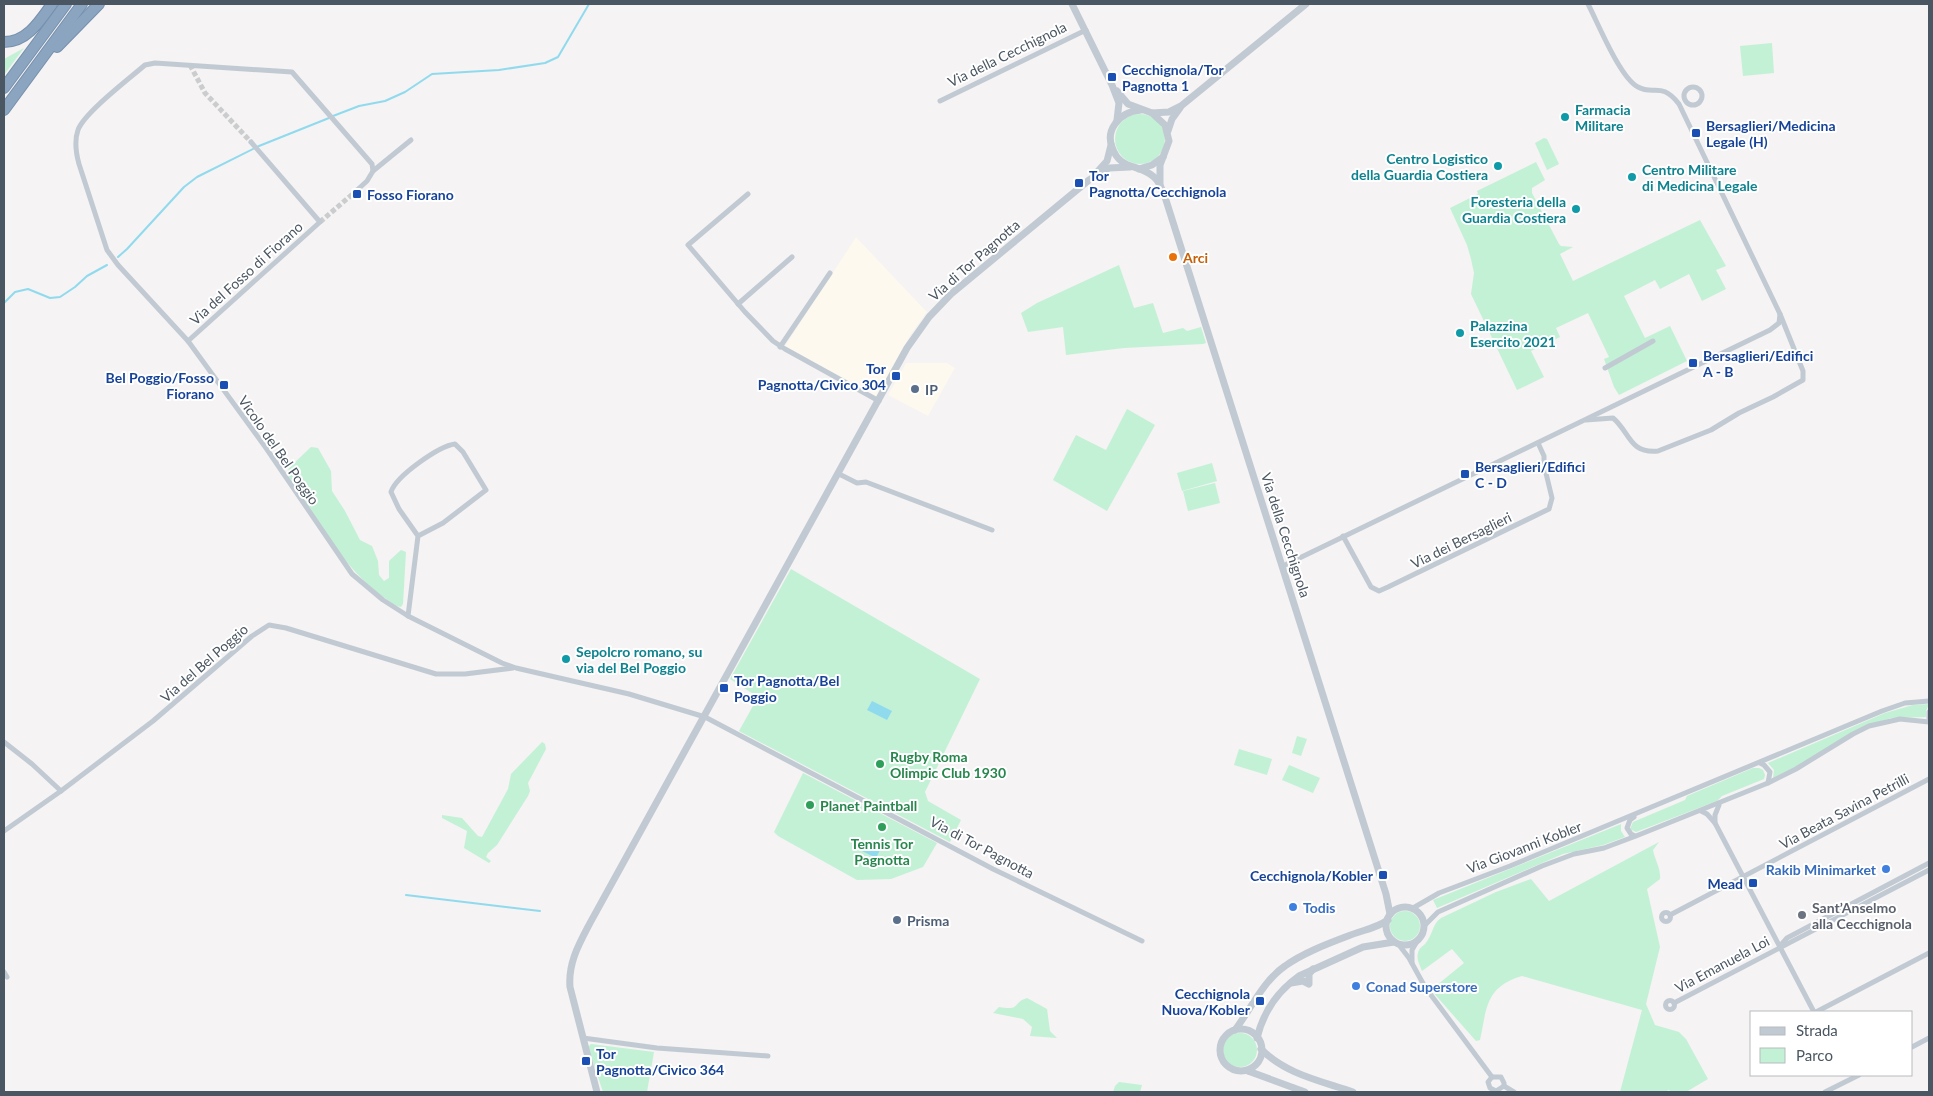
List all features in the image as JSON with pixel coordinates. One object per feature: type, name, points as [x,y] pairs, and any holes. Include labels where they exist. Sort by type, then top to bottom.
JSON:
[{"type":"highway","points":[[4,42],[26,35],[52,4]]},
{"type":"highway","points":[[4,88],[66,4]]},
{"type":"highway","points":[[4,110],[82,4]]},
{"type":"highway","points":[[21,87],[98,4]]},
{"type":"street","name":"Via della Cecchignola","points":[[1072,4],[1112,85],[1120,108],[1111,134],[1111,144]]},
{"type":"street","points":[[1152,113],[1170,112],[1180,106],[1305,4]]},
{"type":"street","points":[[1584,420],[1613,418],[1632,443],[1649,452],[1658,451],[1711,430],[1798,383],[1802,380],[1803,376],[1800,362],[1780,314],[1679,104],[1673,96],[1660,89],[1639,88],[1632,83],[1618,63],[1588,4]]},
{"type":"street","name":"Via della Cecchignola","points":[[940,100],[1086,30]]},
{"type":"street","name":"Vicolo del Bel Poggio","points":[[373,171],[372,164],[292,72],[155,63],[145,65],[82,120],[78,129],[76,150],[107,250],[118,265],[188,341],[266,448],[352,574],[382,600],[408,616],[516,668],[629,694],[705,716]]},
{"type":"street","name":"Via della Cecchignola","points":[[1112,85],[1125,101],[1141,110],[1152,113]]},
{"type":"street","points":[[1168,132],[1172,119],[1180,106]]},
{"type":"street","points":[[1116,123],[1128,113],[1141,110]]},
{"type":"street","points":[[1152,113],[1163,122],[1168,132]]},
{"type":"street","name":"Via della Cecchignola","points":[[1168,132],[1168,145],[1159,174],[1160,184],[1386,894],[1389,917]]},
{"type":"street","points":[[355,192],[368,181],[373,171],[411,140]]},
{"type":"street","name":"Via del Fosso di Fiorano","points":[[188,341],[320,222],[251,142]]},
{"type":"street","points":[[1111,144],[1116,156],[1130,167],[1153,176],[1160,184]]},
{"type":"street","name":"Via di Tor Pagnotta","points":[[597,1092],[570,979],[575,952],[590,923],[913,339],[940,305],[960,286],[1089,180],[1106,163],[1111,144]]},
{"type":"street","points":[[1138,169],[1152,165],[1163,157]]},
{"type":"street","name":"Via di Tor Pagnotta","points":[[1089,180],[1110,168],[1130,167]]},
{"type":"street","points":[[748,194],[688,245],[738,304],[780,347],[879,401]]},
{"type":"street","points":[[738,304],[792,257]]},
{"type":"street","points":[[780,347],[830,273]]},
{"type":"street","points":[[1282,566],[1770,330],[1779,323],[1780,314]]},
{"type":"street","points":[[1605,368],[1653,341]]},
{"type":"street","name":"Via dei Bersaglieri","points":[[1343,536],[1371,587],[1379,591],[1388,587],[1549,509],[1552,498],[1544,465],[1544,456],[1538,443]]},
{"type":"street","points":[[408,616],[418,536],[391,496],[392,488],[399,478],[440,449],[455,444],[464,452],[486,490],[443,523],[418,536]]},
{"type":"street","points":[[839,474],[857,483],[866,482],[992,530]]},
{"type":"street","name":"Via del Bel Poggio","points":[[61,791],[153,721],[267,625],[286,628],[436,674],[464,674],[516,668]]},
{"type":"street","name":"Via Giovanni Kobler","points":[[1413,908],[1439,893],[1510,866],[1893,707],[1912,702],[1929,701]]},
{"type":"street","name":"Via Giovanni Kobler","points":[[1424,926],[1438,912],[1502,883],[1566,857],[1604,848],[1720,804],[1790,772],[1869,726],[1900,719],[1929,720],[1929,712]]},
{"type":"street","name":"Via di Tor Pagnotta","points":[[705,716],[993,869],[1142,941]]},
{"type":"street","points":[[4,742],[32,764],[61,791],[4,831]]},
{"type":"street","points":[[1760,763],[1770,772],[1768,782]]},
{"type":"street","name":"Via Beata Savina Petrilli","points":[[1670,915],[1929,779]]},
{"type":"street","points":[[1715,823],[1715,815],[1720,804]]},
{"type":"street","name":"Via Giovanni Kobler","points":[[1636,836],[1628,831],[1627,824],[1634,816],[1645,810]]},
{"type":"street","points":[[1700,811],[1707,814],[1715,823],[1814,1011]]},
{"type":"street","points":[[1905,879],[1929,863]]},
{"type":"street","points":[[1905,879],[1929,870]]},
{"type":"street","name":"Via Emanuela Loi","points":[[1674,1002],[1905,879]]},
{"type":"street","points":[[1386,894],[1397,904],[1413,908],[1421,915],[1424,926],[1422,934],[1412,950],[1412,963]]},
{"type":"street","points":[[1304,1092],[1248,1071],[1230,1068],[1219,1050],[1223,1039],[1235,1030],[1266,985],[1284,966],[1348,936],[1376,927],[1402,906]]},
{"type":"street","points":[[1389,917],[1388,933],[1412,963],[1425,987],[1492,1077]]},
{"type":"street","points":[[1248,1071],[1260,1059],[1261,1050],[1258,1038],[1261,1022],[1287,986],[1300,976],[1333,960],[1345,961],[1351,952],[1370,945],[1397,944],[1406,946],[1416,943]]},
{"type":"street","points":[[1817,1011],[1929,953]]},
{"type":"street","points":[[1287,986],[1295,981],[1303,981],[1309,984],[1309,974],[1315,968]]},
{"type":"street","points":[[1235,1030],[1245,1029],[1258,1038]]},
{"type":"street","points":[[583,1038],[657,1048],[768,1056]]},
{"type":"street","points":[[1913,1046],[1929,1038]]},
{"type":"street","points":[[1261,1050],[1273,1061],[1288,1069],[1353,1092]]},
{"type":"street","points":[[1504,1086],[1499,1091],[1490,1088],[1488,1082],[1492,1077],[1499,1076],[1504,1086],[1514,1092]]},
{"type":"street","points":[[1825,1092],[1848,1077]]},
{"type":"shaded area","points":[[856,237],[927,312],[911,334],[876,396],[785,346]]},
{"type":"shaded area","points":[[906,363],[947,363],[955,368],[928,416],[888,395]]},
{"type":"green space","points":[[1772,43],[1774,73],[1743,76],[1740,46]]},
{"type":"green space","points":[[24,48],[4,75],[4,59]]},
{"type":"green space","points":[[1135,114],[1145,114],[1158,121],[1165,134],[1165,144],[1158,157],[1145,164],[1135,164],[1126,160],[1119,153],[1115,144],[1115,134],[1119,125],[1126,118]]},
{"type":"green space","points":[[1544,138],[1547,139],[1559,164],[1547,170],[1535,143]]},
{"type":"green space","points":[[1536,162],[1545,180],[1532,188],[1532,193],[1559,244],[1561,246],[1573,247],[1560,254],[1573,281],[1700,220],[1726,266],[1716,270],[1726,289],[1702,301],[1689,274],[1660,289],[1655,280],[1624,296],[1645,338],[1670,326],[1687,361],[1619,395],[1614,387],[1604,359],[1609,357],[1588,313],[1556,328],[1560,337],[1531,351],[1544,377],[1517,390],[1471,294],[1474,273],[1471,259],[1467,245],[1450,208],[1478,194],[1477,191]]},
{"type":"green space","points":[[1119,265],[1134,308],[1153,303],[1163,333],[1183,328],[1187,331],[1201,327],[1206,343],[1124,348],[1066,355],[1063,327],[1028,332],[1021,313],[1037,303]]},
{"type":"green space","points":[[1127,409],[1155,425],[1107,511],[1053,480],[1076,435],[1106,450]]},
{"type":"green space","points":[[311,447],[318,448],[331,471],[332,491],[360,540],[372,546],[378,561],[379,575],[384,581],[389,578],[389,561],[401,550],[406,552],[403,604],[401,607],[389,601],[370,586],[343,557],[287,474],[289,468]]},
{"type":"green space","points":[[1212,463],[1217,481],[1182,491],[1177,473]]},
{"type":"green space","points":[[1215,483],[1220,503],[1188,511],[1183,491]]},
{"type":"green space","points":[[791,569],[980,679],[925,792],[928,801],[961,820],[950,842],[739,731],[758,697],[730,679]]},
{"type":"green space","points":[[1929,704],[1926,717],[1891,718],[1863,727],[1809,760],[1773,778],[1774,770],[1768,763],[1885,713],[1913,705]]},
{"type":"green space","points":[[1297,736],[1307,739],[1301,756],[1292,753]]},
{"type":"green space","points":[[542,742],[545,744],[546,749],[528,783],[530,791],[528,796],[497,845],[488,853],[486,857],[491,861],[489,863],[464,848],[467,831],[442,818],[442,815],[462,818],[478,836],[482,837],[508,789],[511,774]]},
{"type":"green space","points":[[1239,749],[1272,759],[1267,775],[1234,765]]},
{"type":"green space","points":[[1289,765],[1320,778],[1313,793],[1282,780]]},
{"type":"green space","points":[[1753,768],[1763,770],[1764,779],[1722,796],[1717,801],[1636,832],[1630,829],[1633,822],[1685,800],[1687,796]]},
{"type":"green space","points":[[803,773],[937,843],[923,867],[891,879],[857,880],[778,836],[774,832]]},
{"type":"green space","points":[[1621,824],[1621,831],[1625,837],[1603,845],[1563,854],[1437,908],[1433,900]]},
{"type":"green space","points":[[1659,842],[1653,850],[1660,871],[1660,879],[1647,889],[1660,947],[1646,1004],[1655,1025],[1679,1032],[1686,1039],[1708,1079],[1686,1092],[1671,1092],[1669,1090],[1664,1092],[1620,1092],[1642,1010],[1522,976],[1501,986],[1494,993],[1487,1009],[1480,1040],[1476,1041],[1431,990],[1464,963],[1452,949],[1422,971],[1418,960],[1418,951],[1428,941],[1436,923],[1441,918],[1496,892],[1531,879],[1549,901]]},
{"type":"green space","points":[[1405,911],[1416,915],[1420,926],[1416,937],[1405,941],[1394,937],[1390,926],[1394,915]]},
{"type":"green space","points":[[1027,998],[1047,1009],[1050,1031],[1057,1038],[1030,1036],[1032,1027],[1023,1019],[993,1013],[999,1007],[1011,1008]]},
{"type":"green space","points":[[1240,1033],[1252,1038],[1257,1050],[1252,1062],[1240,1067],[1228,1062],[1223,1050],[1228,1038]]},
{"type":"green space","points":[[591,1044],[654,1052],[647,1092],[603,1092],[588,1047]]},
{"type":"green space","points":[[1119,1082],[1142,1085],[1140,1092],[1113,1092]]},
{"type":"water","points":[[872,701],[892,711],[887,720],[867,710]]},
{"type":"water","points":[[862,840],[880,850],[876,858],[858,849]]},
{"type":"waterway","points":[[333,116],[359,106],[385,101],[405,92],[432,74],[499,70],[545,63],[558,57],[589,4]]},
{"type":"waterway","points":[[118,257],[184,187],[197,177],[259,146],[329,118]]},
{"type":"waterway","points":[[4,303],[15,292],[28,289],[50,298],[60,297],[87,276],[107,265]]},
{"type":"waterway","points":[[406,895],[540,911]]},
{"type":"tunnel","points":[[190,65],[205,93],[251,142]]},
{"type":"tunnel","points":[[320,222],[355,192]]},
{"type":"place","name":"Cecchignola/Tor Pagnotta 1","points":[[1112,77]]},
{"type":"place","name":"Farmacia Militare","points":[[1565,117]]},
{"type":"place","name":"Bersaglieri/Medicina Legale (H)","points":[[1696,133]]},
{"type":"place","name":"Centro Logistico della Guardia Costiera","points":[[1498,166]]},
{"type":"place","name":"Centro Militare di Medicina Legale","points":[[1632,177]]},
{"type":"place","name":"Tor Pagnotta/Cecchignola","points":[[1079,183]]},
{"type":"place","name":"Fosso Fiorano","points":[[357,194]]},
{"type":"place","name":"Foresteria della Guardia Costiera","points":[[1576,209]]},
{"type":"place","name":"Arci","points":[[1173,257]]},
{"type":"place","name":"Palazzina Esercito 2021","points":[[1460,333]]},
{"type":"place","name":"Bersaglieri/Edifici A - B","points":[[1693,363]]},
{"type":"place","name":"Tor Pagnotta/Civico 304","points":[[896,376]]},
{"type":"place","name":"Bel Poggio/Fosso Fiorano","points":[[224,385]]},
{"type":"place","name":"IP","points":[[915,389]]},
{"type":"place","name":"Bersaglieri/Edifici C - D","points":[[1465,474]]},
{"type":"place","name":"Sepolcro romano, su via del Bel Poggio","points":[[566,659]]},
{"type":"place","name":"Tor Pagnotta/Bel Poggio","points":[[724,688]]},
{"type":"place","name":"Rugby Roma Olimpic Club 1930","points":[[880,764]]},
{"type":"place","name":"Planet Paintball","points":[[810,805]]},
{"type":"place","name":"Tennis Tor Pagnotta","points":[[882,827]]},
{"type":"place","name":"Rakib Minimarket","points":[[1886,869]]},
{"type":"place","name":"Cecchignola/Kobler","points":[[1383,875]]},
{"type":"place","name":"Mead","points":[[1753,883]]},
{"type":"place","name":"Todis","points":[[1293,907]]},
{"type":"place","name":"Sant’Anselmo alla Cecchignola","points":[[1802,915]]},
{"type":"place","name":"Prisma","points":[[897,920]]},
{"type":"place","name":"Conad Superstore","points":[[1356,986]]},
{"type":"place","name":"Cecchignola Nuova/Kobler","points":[[1260,1001]]},
{"type":"place","name":"Tor Pagnotta/Civico 364","points":[[586,1061]]}]
